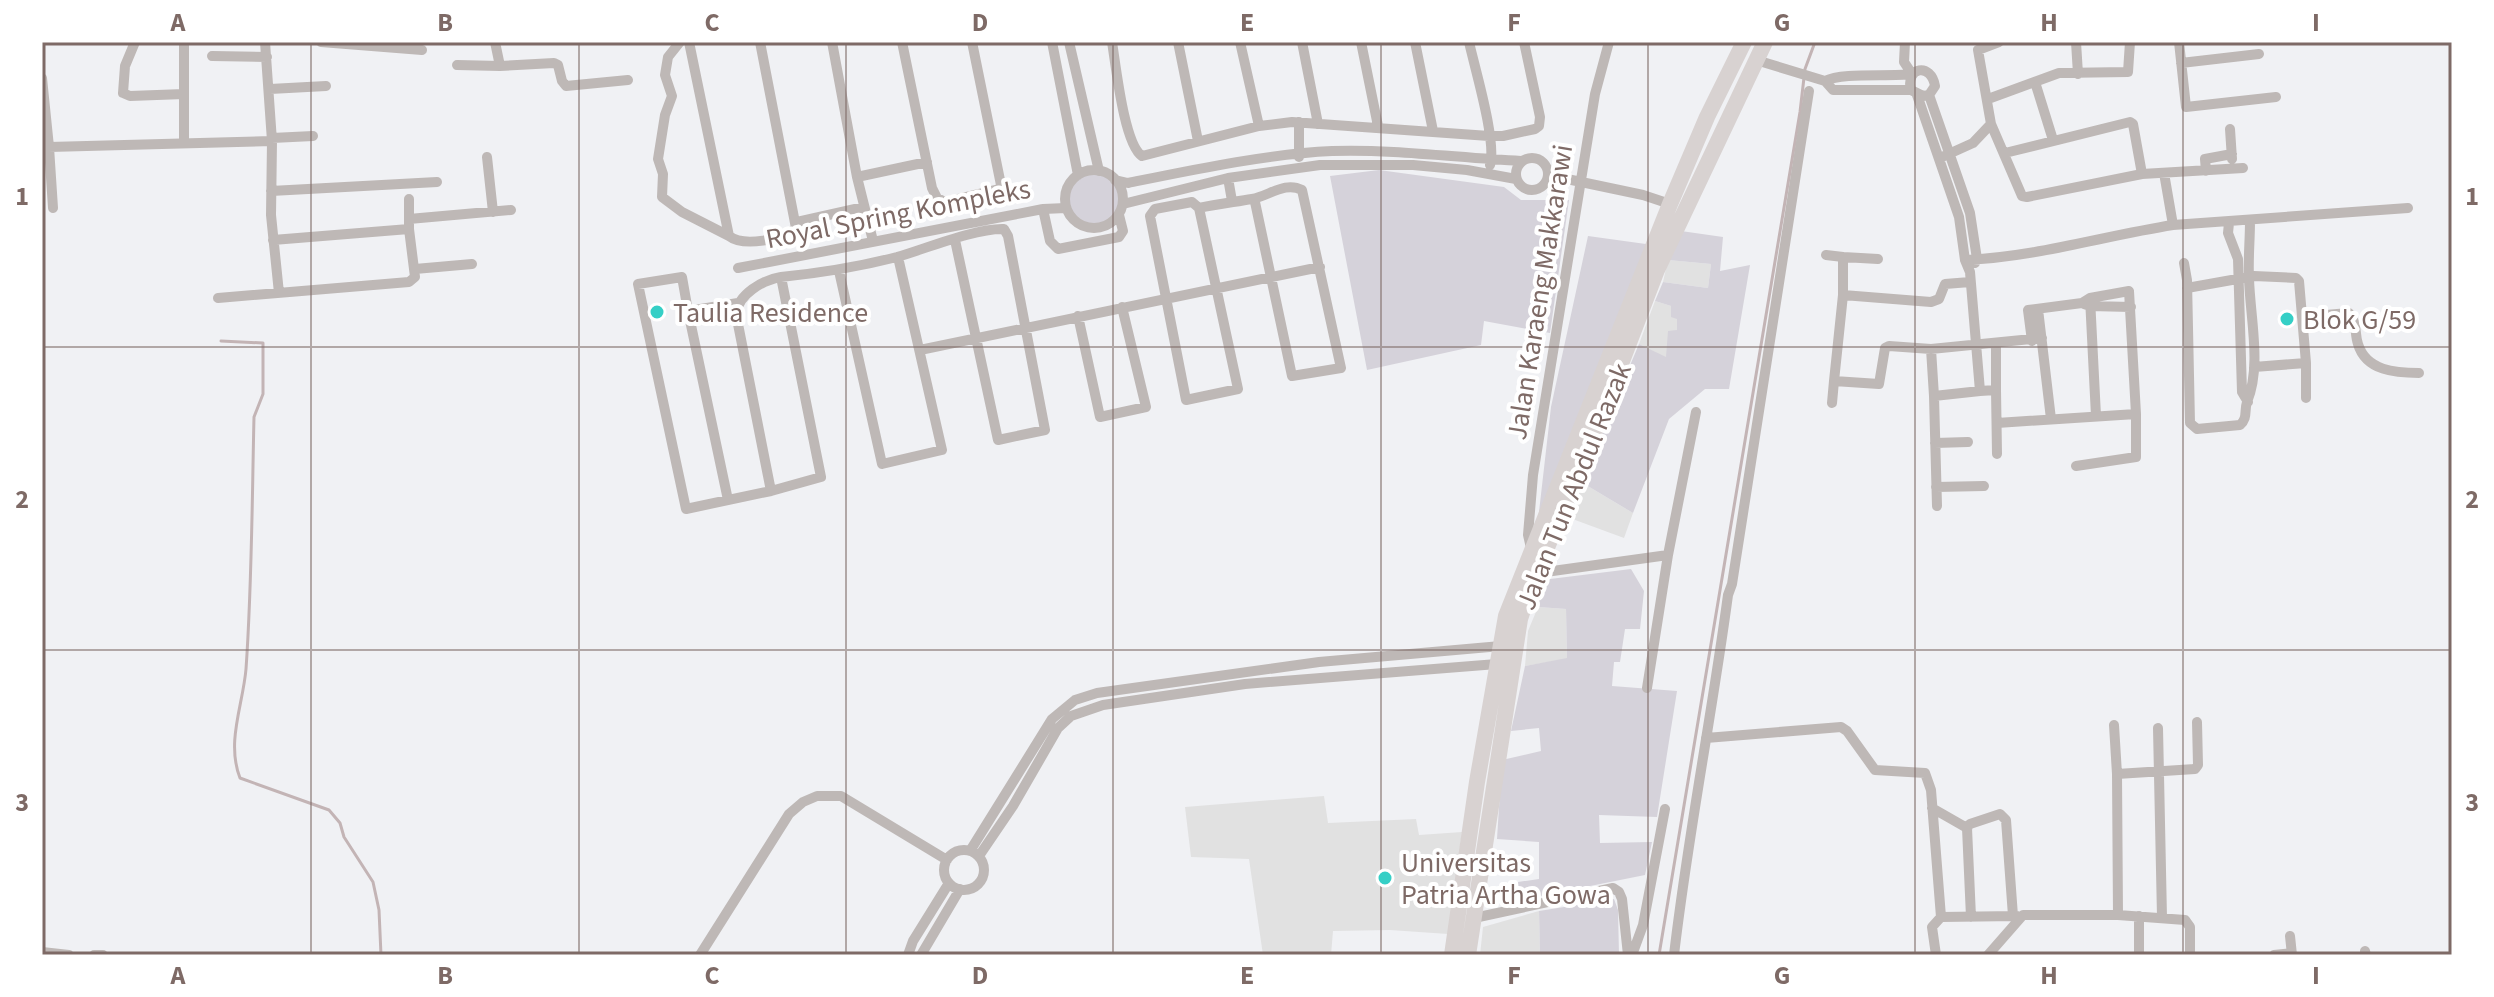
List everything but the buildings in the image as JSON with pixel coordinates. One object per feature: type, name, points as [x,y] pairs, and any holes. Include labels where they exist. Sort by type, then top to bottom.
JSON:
[{"type":"main road","name":"Jalan Tun Abdul Razak","points":[[1538,553],[1670,204],[1707,117],[1744,42]]},
{"type":"main road","name":"Jalan Tun Abdul Razak","points":[[1452,955],[1506,616],[1538,553],[1657,270],[1765,42]]},
{"type":"main road","name":"Jalan Tun Abdul Razak","points":[[1468,955],[1528,574]]},
{"type":"street","points":[[135,42],[125,66],[123,93],[130,96],[184,94]]},
{"type":"street","points":[[184,42],[184,142]]},
{"type":"street","points":[[265,42],[270,89],[273,240],[279,293]]},
{"type":"street","points":[[321,42],[422,50]]},
{"type":"street","points":[[495,42],[500,66]]},
{"type":"street","points":[[680,42],[666,63],[665,81],[672,96],[665,115],[658,159],[663,174],[662,197],[682,212],[735,241],[744,242],[788,234],[796,228],[797,222],[760,42]]},
{"type":"street","points":[[689,42],[729,236]]},
{"type":"street","points":[[832,42],[876,262]]},
{"type":"street","points":[[902,42],[934,194],[945,202],[999,189],[1001,185],[972,42]]},
{"type":"street","points":[[1052,42],[1078,175]]},
{"type":"street","points":[[1069,42],[1099,171]]},
{"type":"street","points":[[1112,42],[1128,128],[1136,152],[1142,156],[1259,126],[1299,122],[1489,136],[1503,136],[1539,126],[1540,117],[1524,42]]},
{"type":"street","points":[[1178,42],[1198,141]]},
{"type":"street","points":[[1240,42],[1259,126]]},
{"type":"street","points":[[1302,42],[1318,124]]},
{"type":"street","points":[[1361,42],[1378,126]]},
{"type":"street","points":[[1415,42],[1433,131]]},
{"type":"street","points":[[1469,42],[1489,136],[1492,160],[1488,173]]},
{"type":"street","name":"Jalan Karaeng Makkarawi","points":[[1538,553],[1528,535],[1533,475],[1595,94],[1609,42]]},
{"type":"street","points":[[1905,42],[1904,62],[1912,74]]},
{"type":"street","points":[[1999,42],[1978,50],[1991,124],[2022,196],[2142,174],[2238,169],[2232,154],[2230,129]]},
{"type":"street","points":[[2076,42],[2078,74]]},
{"type":"street","points":[[1988,99],[2059,73],[2128,72],[2130,42]]},
{"type":"street","points":[[2179,42],[2186,107],[2276,97]]},
{"type":"street","points":[[2181,63],[2259,54]]},
{"type":"street","points":[[212,56],[267,57]]},
{"type":"street","points":[[1756,60],[1820,79],[1833,90],[1884,90],[1929,95]]},
{"type":"street","points":[[457,65],[554,63],[558,65],[566,86],[628,80]]},
{"type":"street","points":[[1820,79],[1834,76],[1884,77],[1912,74],[1919,70],[1933,76],[1935,86],[1929,95],[1959,217],[1970,277],[1980,391]]},
{"type":"street","points":[[1912,74],[1908,82],[1970,213],[1977,259],[1970,277]]},
{"type":"street","points":[[1868,77],[1868,90]]},
{"type":"street","points":[[1884,77],[1884,90]]},
{"type":"street","points":[[42,78],[49,147],[46,167],[53,208]]},
{"type":"street","points":[[2035,82],[2053,140]]},
{"type":"street","points":[[270,89],[326,86]]},
{"type":"street","points":[[1674,955],[1684,874],[1809,91]]},
{"type":"street","points":[[1299,122],[1299,167]]},
{"type":"street","points":[[1973,143],[2003,149],[2132,122],[2142,174]]},
{"type":"street","points":[[1944,156],[1973,143],[1991,124]]},
{"type":"street","points":[[49,147],[313,136]]},
{"type":"street","points":[[1516,179],[1488,173],[1393,164],[1299,167],[1228,178],[1121,209],[1107,226],[1091,228],[1075,222],[1066,208],[1068,187],[1078,175],[1099,171],[1128,183],[1299,153],[1413,152],[1521,161],[1532,157],[1547,166],[1545,185],[1532,190],[1520,185],[1516,179],[1517,166],[1521,161]]},
{"type":"street","points":[[2206,171],[2205,159],[2232,154]]},
{"type":"street","points":[[487,157],[493,212]]},
{"type":"street","points":[[857,177],[927,162]]},
{"type":"street","points":[[2164,173],[2173,225]]},
{"type":"street","points":[[1548,175],[1643,195],[1670,204]]},
{"type":"street","points":[[1228,178],[1232,201]]},
{"type":"street","points":[[1043,209],[1050,241],[1058,249],[1119,237],[1123,231],[1122,191],[1115,180]]},
{"type":"street","points":[[271,191],[437,182]]},
{"type":"street","points":[[1211,183],[1215,204]]},
{"type":"street","points":[[1199,208],[1238,389],[1186,400],[1151,212],[1155,209],[1189,202],[1199,208],[1253,199],[1286,187],[1302,190],[1341,368],[1292,376],[1253,199]]},
{"type":"street","points":[[218,298],[409,282],[415,277],[415,269],[409,199]]},
{"type":"street","points":[[797,222],[864,207]]},
{"type":"street","name":"Royal Spring Kompleks","points":[[738,268],[1043,209],[1066,208]]},
{"type":"street","points":[[1965,260],[2052,251],[2173,225],[2408,208]]},
{"type":"street","points":[[273,240],[511,210]]},
{"type":"street","points":[[2248,402],[2242,392],[2244,278],[2250,221]]},
{"type":"street","points":[[2184,263],[2190,423],[2192,427],[2240,425],[2245,420],[2252,395],[2254,367],[2244,278],[2228,233],[2229,223]]},
{"type":"street","points":[[688,311],[738,303],[755,288],[781,277],[839,271],[898,257],[955,240],[994,230],[1004,229],[1045,430],[998,440],[955,240]]},
{"type":"street","points":[[858,244],[863,265]]},
{"type":"street","points":[[1826,255],[1878,259]]},
{"type":"street","points":[[839,271],[882,464],[942,450],[898,257]]},
{"type":"street","points":[[1832,403],[1843,295],[1843,257]]},
{"type":"street","points":[[415,269],[472,264]]},
{"type":"street","points":[[920,350],[1320,267]]},
{"type":"street","points":[[728,500],[682,277],[638,284],[686,509],[771,491],[821,477],[781,277]]},
{"type":"street","points":[[1843,295],[1931,302],[1939,299],[1945,284],[1970,277]]},
{"type":"street","points":[[2187,288],[2244,278],[2296,278],[2299,281],[2306,363],[2306,398]]},
{"type":"street","points":[[2051,419],[2033,310],[2087,302],[2128,291],[2131,294],[2136,457],[2076,466]]},
{"type":"street","points":[[2087,302],[2131,307]]},
{"type":"street","points":[[2087,302],[2096,416]]},
{"type":"street","points":[[738,303],[736,314],[771,491]]},
{"type":"street","points":[[1078,316],[1100,417],[1146,407],[1122,307]]},
{"type":"street","points":[[2302,317],[2349,313],[2355,320],[2358,344],[2375,365],[2394,372],[2419,373]]},
{"type":"street","points":[[1834,381],[1875,385],[1880,381],[1886,346],[1931,349],[2037,340]]},
{"type":"street","points":[[1996,344],[1997,454]]},
{"type":"street","points":[[1931,349],[1937,506]]},
{"type":"street","points":[[2254,367],[2306,363]]},
{"type":"street","points":[[1934,396],[1996,390]]},
{"type":"street","points":[[1647,688],[1668,555],[1696,412]]},
{"type":"street","points":[[1997,423],[2136,414]]},
{"type":"street","points":[[1935,443],[1968,442]]},
{"type":"street","points":[[1936,487],[1984,486]]},
{"type":"street","points":[[1528,574],[1668,555]]},
{"type":"street","points":[[975,854],[1052,719],[1075,700],[1097,693],[1319,662],[1501,646]]},
{"type":"street","points":[[975,854],[1013,806],[1058,728],[1071,716],[1083,711],[1103,705],[1245,684],[1497,664]]},
{"type":"street","points":[[2117,774],[2197,768],[2197,722]]},
{"type":"street","points":[[2114,725],[2118,915]]},
{"type":"street","points":[[1706,738],[1844,728],[1875,770],[1925,773],[1929,781],[1941,917],[1932,927],[1936,955]]},
{"type":"street","points":[[2158,728],[2162,917]]},
{"type":"street","points":[[700,955],[789,814],[803,802],[817,796],[841,796],[947,860]]},
{"type":"street","points":[[1932,808],[1967,828]]},
{"type":"street","points":[[1630,955],[1643,925],[1665,809]]},
{"type":"street","points":[[1971,917],[1967,828],[1970,824],[2000,814],[2006,820],[2018,916],[1988,955]]},
{"type":"street","points":[[954,853],[975,854],[984,868],[982,880],[973,888],[960,889],[949,883],[945,870],[947,860],[954,853]]},
{"type":"street","points":[[908,955],[913,941],[949,883]]},
{"type":"street","points":[[1474,918],[1613,888],[1622,899],[1630,955]]},
{"type":"street","points":[[921,955],[960,889]]},
{"type":"street","points":[[1941,917],[2118,915],[2181,919],[2187,922],[2190,955]]},
{"type":"street","points":[[2139,916],[2139,955]]},
{"type":"street","points":[[2274,955],[2292,954],[2290,936]]},
{"type":"street","points":[[42,952],[69,955]]},
{"type":"street","points":[[94,955],[103,955]]},
{"type":"shaded area","points":[[1379,170],[1504,187],[1521,200],[1569,200],[1550,333],[1484,321],[1481,345],[1367,370],[1330,176]]},
{"type":"shaded area","points":[[1094,174],[1113,181],[1120,200],[1113,219],[1094,226],[1075,219],[1068,200],[1075,181]]},
{"type":"shaded area","points":[[1681,231],[1723,237],[1720,271],[1750,265],[1729,389],[1705,389],[1669,419],[1633,513],[1581,482],[1639,344],[1666,357],[1668,331],[1677,330],[1677,319],[1671,317],[1671,306],[1655,301],[1663,282],[1708,288],[1711,264],[1668,260]]},
{"type":"shaded area","points":[[1588,236],[1653,245],[1536,538],[1551,407]]},
{"type":"shaded area","points":[[1668,260],[1711,264],[1708,288],[1663,282]]},
{"type":"shaded area","points":[[1655,301],[1671,306],[1677,318],[1677,330],[1666,358],[1639,344]]},
{"type":"shaded area","points":[[1581,482],[1633,513],[1624,538],[1567,517]]},
{"type":"shaded area","points":[[1631,569],[1644,591],[1640,629],[1625,629],[1620,662],[1614,662],[1612,686],[1677,691],[1657,817],[1599,815],[1600,843],[1652,842],[1645,875],[1520,900],[1518,882],[1539,879],[1539,842],[1497,839],[1502,760],[1541,751],[1539,728],[1511,731],[1525,666],[1567,658],[1566,609],[1538,607],[1542,580]]},
{"type":"shaded area","points":[[1538,607],[1566,609],[1567,659],[1525,666],[1528,631]]},
{"type":"shaded area","points":[[1324,796],[1328,823],[1416,819],[1419,835],[1462,832],[1448,934],[1390,930],[1333,931],[1331,955],[1263,955],[1249,859],[1191,857],[1185,807]]},
{"type":"shaded area","points":[[1614,899],[1618,910],[1619,955],[1540,955],[1539,911]]},
{"type":"shaded area","points":[[1539,911],[1540,955],[1480,955],[1483,927]]},
{"type":"waterway","points":[[1659,955],[1805,69],[1815,42]]},
{"type":"waterway","points":[[221,341],[263,343],[263,394],[254,417],[248,638],[235,737],[236,764],[240,778],[329,810],[340,823],[344,837],[373,882],[379,910],[381,955]]},
{"type":"place","name":"Taulia Residence","points":[[657,312]]},
{"type":"place","name":"Blok G/59","points":[[2287,319]]},
{"type":"place","name":"Universitas Patria Artha Gowa","points":[[1385,878]]}]
